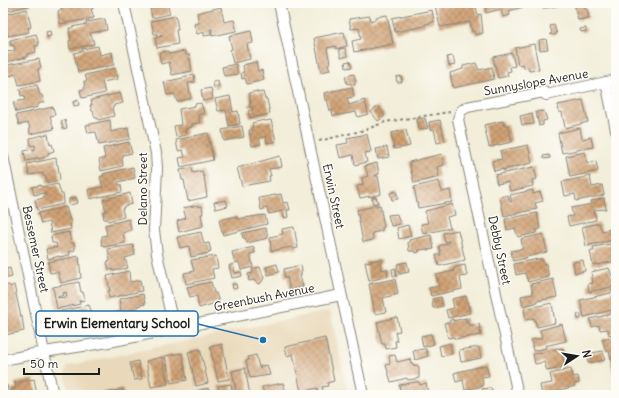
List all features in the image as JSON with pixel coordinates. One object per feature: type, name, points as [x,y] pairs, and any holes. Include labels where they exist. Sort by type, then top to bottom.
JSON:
[{"type":"street","name":"Delano Street","points":[[124,3],[156,153],[157,169],[154,230],[174,328]]},
{"type":"street","name":"Erwin Street","points":[[279,3],[363,395]]},
{"type":"street","name":"Sunnyslope Avenue","points":[[461,111],[467,108],[528,95],[544,92],[546,95],[611,81]]},
{"type":"street","points":[[611,81],[616,130]]},
{"type":"street","name":"Debby Street","points":[[461,111],[458,120],[518,395]]},
{"type":"street","name":"Bessemer Street","points":[[3,156],[54,395]]},
{"type":"street","points":[[3,205],[13,203]]},
{"type":"street","name":"Greenbush Avenue","points":[[3,360],[109,342],[341,295]]},
{"type":"path","points":[[310,142],[365,130],[385,122],[444,112],[461,111]]},
{"type":"shaded area","points":[[327,311],[331,314],[348,395],[69,395],[65,372],[68,366]]},
{"type":"building","points":[[3,3],[30,3],[31,5],[4,12]]},
{"type":"building","points":[[61,3],[101,3],[101,5],[93,6],[93,9],[91,9],[94,18],[60,24],[58,11],[62,10]]},
{"type":"building","points":[[149,3],[167,3],[170,14],[152,18]]},
{"type":"building","points":[[475,3],[478,15],[481,14],[483,33],[475,35],[474,31],[472,32],[470,22],[440,27],[435,5],[441,4],[441,6],[450,7]]},
{"type":"building","points":[[484,3],[522,3],[523,7],[509,11],[510,15],[503,17],[501,9],[486,13]]},
{"type":"building","points":[[528,3],[557,3],[558,6],[543,8],[543,6],[540,5],[529,7]]},
{"type":"building","points":[[574,3],[584,3],[589,18],[578,20]]},
{"type":"building","points":[[221,7],[224,22],[234,20],[236,31],[212,36],[212,29],[210,29],[211,35],[204,36],[204,32],[197,34],[194,24],[199,23],[197,13]]},
{"type":"building","points":[[27,9],[31,27],[28,28],[29,32],[8,36],[6,25],[3,26],[3,15]]},
{"type":"building","points":[[432,10],[434,22],[425,24],[425,26],[395,32],[392,18]]},
{"type":"building","points":[[387,15],[393,44],[354,52],[352,41],[361,39],[359,28],[351,29],[349,19],[370,16],[371,21],[376,19],[376,17]]},
{"type":"building","points":[[176,16],[178,44],[157,48],[155,38],[163,36],[157,36],[157,34],[154,34],[151,21]]},
{"type":"building","points":[[105,19],[107,30],[90,33],[94,44],[70,49],[69,41],[71,41],[69,28],[87,24],[86,22]]},
{"type":"building","points":[[554,25],[557,34],[551,35],[550,34],[552,33],[550,26]]},
{"type":"building","points":[[586,28],[586,31],[581,32],[580,29]]},
{"type":"building","points":[[50,31],[51,36],[47,37],[46,32]]},
{"type":"building","points":[[251,31],[253,43],[247,44],[250,59],[233,63],[229,36]]},
{"type":"building","points":[[344,32],[347,46],[336,49],[336,46],[327,48],[330,70],[321,72],[314,38]]},
{"type":"building","points":[[36,34],[39,45],[35,46],[36,52],[27,54],[27,57],[6,62],[4,52],[15,51],[14,45],[11,46],[10,40]]},
{"type":"building","points":[[546,39],[548,49],[540,50],[539,40]]},
{"type":"building","points":[[534,44],[539,70],[529,71],[528,67],[524,68],[523,64],[518,65],[515,48]]},
{"type":"building","points":[[98,46],[100,55],[112,52],[114,65],[78,72],[74,53],[83,51],[82,49]]},
{"type":"building","points":[[345,48],[347,56],[341,58],[339,49]]},
{"type":"building","points":[[168,51],[169,54],[185,51],[186,55],[189,55],[192,71],[172,75],[169,62],[161,64],[159,53]]},
{"type":"building","points":[[512,53],[515,66],[510,67],[511,71],[507,72],[508,76],[498,78],[493,57]]},
{"type":"building","points":[[453,56],[455,65],[449,66],[447,57]]},
{"type":"building","points":[[39,59],[41,68],[38,69],[40,81],[19,85],[16,74],[9,76],[7,65]]},
{"type":"building","points":[[350,61],[352,67],[346,68],[345,62]]},
{"type":"building","points":[[256,62],[258,71],[262,70],[264,80],[247,84],[245,78],[242,79],[241,73],[244,72],[243,65]]},
{"type":"building","points":[[476,63],[479,70],[492,67],[494,79],[453,88],[450,73],[463,69],[463,66]]},
{"type":"building","points":[[236,64],[238,74],[224,76],[222,67]]},
{"type":"building","points":[[115,68],[118,79],[102,82],[105,93],[82,98],[80,90],[85,89],[84,81],[87,81],[85,75]]},
{"type":"building","points":[[194,74],[195,82],[188,83],[191,98],[177,102],[175,95],[167,95],[164,82]]},
{"type":"building","points":[[354,74],[356,82],[354,83],[355,85],[351,85],[351,83],[347,84],[345,76]]},
{"type":"building","points":[[401,76],[402,82],[397,82],[396,77]]},
{"type":"building","points":[[218,81],[219,87],[214,88],[213,82]]},
{"type":"building","points":[[37,85],[44,102],[38,104],[38,107],[16,112],[13,102],[25,100],[24,95],[21,96],[20,89]]},
{"type":"building","points":[[352,87],[354,97],[347,98],[349,105],[365,100],[368,114],[358,117],[356,112],[333,116],[327,99],[325,100],[324,93]]},
{"type":"building","points":[[211,88],[213,99],[203,101],[201,90]]},
{"type":"building","points":[[257,91],[257,93],[263,92],[265,99],[267,99],[270,114],[250,118],[248,111],[253,110],[249,104],[251,104],[249,93]]},
{"type":"building","points":[[120,93],[123,103],[114,105],[112,108],[114,116],[98,120],[98,118],[95,118],[90,105],[92,105],[91,100]]},
{"type":"building","points":[[230,96],[233,112],[238,111],[240,124],[229,126],[226,110],[218,111],[215,99]]},
{"type":"building","points":[[78,100],[79,105],[74,106],[73,102]]},
{"type":"building","points":[[583,100],[588,122],[565,128],[562,112],[559,112],[558,105]]},
{"type":"building","points":[[201,103],[204,113],[198,115],[200,123],[192,124],[192,127],[185,129],[186,135],[176,137],[174,126],[181,125],[179,109],[195,106],[195,104]]},
{"type":"building","points":[[378,106],[385,116],[378,121],[371,112]]},
{"type":"building","points":[[53,107],[55,115],[50,116],[54,129],[30,134],[28,123],[19,125],[16,115]]},
{"type":"building","points":[[544,111],[547,120],[543,121],[543,125],[539,126],[536,112]]},
{"type":"building","points":[[532,113],[534,124],[522,125],[520,116]]},
{"type":"building","points":[[425,118],[428,128],[419,130],[417,119]]},
{"type":"building","points":[[65,120],[67,128],[63,129],[61,121]]},
{"type":"building","points":[[110,120],[111,132],[128,128],[130,139],[99,145],[96,132],[88,133],[86,125]]},
{"type":"building","points":[[271,120],[276,141],[267,143],[266,136],[259,138],[261,144],[252,146],[249,130],[252,130],[252,123]]},
{"type":"building","points":[[440,120],[445,141],[437,143],[434,129],[430,130],[429,122]]},
{"type":"building","points":[[503,121],[504,126],[508,125],[512,142],[489,147],[484,125]]},
{"type":"building","points":[[242,126],[244,137],[224,141],[222,130]]},
{"type":"building","points":[[580,128],[582,139],[591,137],[593,147],[562,153],[558,133]]},
{"type":"building","points":[[406,130],[410,146],[394,149],[391,133]]},
{"type":"building","points":[[208,133],[213,160],[181,167],[179,158],[185,157],[183,150],[178,151],[176,140]]},
{"type":"building","points":[[48,134],[50,145],[52,144],[54,151],[48,153],[48,156],[38,159],[37,157],[35,158],[36,159],[26,161],[24,151],[35,149],[35,145],[31,146],[30,138]]},
{"type":"building","points":[[367,134],[371,152],[365,153],[367,162],[355,165],[353,155],[340,158],[337,145],[348,143],[347,138]]},
{"type":"building","points":[[129,142],[132,153],[123,155],[123,166],[101,171],[99,160],[105,158],[103,148]]},
{"type":"building","points":[[528,145],[532,163],[506,169],[504,171],[503,169],[494,171],[492,161],[502,159],[500,151]]},
{"type":"building","points":[[387,147],[389,157],[378,159],[376,149]]},
{"type":"building","points":[[585,152],[587,163],[596,161],[598,171],[570,177],[566,156]]},
{"type":"building","points":[[442,154],[444,165],[437,167],[439,177],[414,183],[409,162]]},
{"type":"building","points":[[549,155],[550,158],[544,159],[543,156]]},
{"type":"building","points":[[280,156],[282,167],[269,169],[271,176],[269,176],[270,181],[242,186],[237,168]]},
{"type":"building","points":[[56,158],[60,180],[47,183],[46,176],[43,176],[43,173],[29,175],[27,164]]},
{"type":"building","points":[[377,163],[379,174],[375,176],[378,176],[381,194],[360,198],[357,186],[363,185],[362,178],[368,176],[365,166]]},
{"type":"building","points":[[133,167],[135,178],[118,182],[119,185],[121,184],[122,192],[90,199],[88,190],[101,187],[103,188],[100,177],[103,176],[103,174]]},
{"type":"building","points":[[534,167],[537,179],[532,180],[533,186],[510,191],[508,182],[497,184],[495,175]]},
{"type":"building","points":[[192,168],[193,173],[202,171],[207,197],[188,201],[184,180],[182,180],[180,170]]},
{"type":"building","points":[[590,176],[592,187],[602,185],[604,195],[576,201],[575,194],[565,196],[562,182]]},
{"type":"building","points":[[439,181],[442,192],[450,190],[452,202],[418,208],[414,187]]},
{"type":"building","points":[[58,184],[61,194],[63,194],[63,204],[37,210],[35,200],[46,196],[45,193],[34,195],[32,187]]},
{"type":"building","points":[[533,190],[533,194],[540,192],[543,201],[535,203],[537,209],[504,216],[500,197],[508,195],[510,202],[512,202],[510,195]]},
{"type":"building","points":[[396,191],[398,199],[392,200],[390,193]]},
{"type":"building","points":[[130,193],[132,204],[122,208],[124,217],[108,221],[107,219],[104,219],[103,212],[106,211],[103,200]]},
{"type":"building","points":[[281,194],[283,203],[288,202],[290,210],[287,210],[288,217],[284,218],[282,211],[269,214],[267,208],[261,210],[259,198]]},
{"type":"building","points":[[76,197],[78,203],[69,205],[69,199]]},
{"type":"building","points":[[376,197],[378,203],[373,204],[372,198]]},
{"type":"building","points":[[604,198],[606,209],[594,210],[596,220],[569,226],[567,217],[573,216],[571,208],[592,204],[591,201]]},
{"type":"building","points":[[226,200],[228,206],[216,209],[214,202]]},
{"type":"building","points":[[452,204],[455,215],[447,217],[450,228],[423,234],[421,224],[428,223],[425,211]]},
{"type":"building","points":[[199,205],[199,207],[202,206],[203,214],[201,214],[203,226],[179,232],[177,221],[186,218],[183,208]]},
{"type":"building","points":[[380,205],[384,227],[382,228],[382,231],[372,233],[373,240],[363,242],[357,210]]},
{"type":"building","points":[[66,207],[71,229],[51,233],[49,222],[41,224],[38,213]]},
{"type":"building","points":[[537,213],[540,229],[536,230],[536,233],[518,237],[515,228],[507,230],[505,219]]},
{"type":"building","points":[[397,214],[400,224],[391,226],[388,215]]},
{"type":"building","points":[[265,215],[267,224],[223,235],[219,220],[237,216],[237,219]]},
{"type":"building","points":[[129,219],[131,230],[123,233],[125,243],[104,247],[101,240],[102,236],[107,235],[105,225]]},
{"type":"building","points":[[599,223],[602,231],[611,229],[613,240],[586,246],[582,227]]},
{"type":"building","points":[[408,225],[411,236],[399,239],[397,228]]},
{"type":"building","points":[[294,227],[298,248],[293,249],[292,247],[271,251],[270,237],[283,234],[282,229]]},
{"type":"building","points":[[266,228],[268,238],[247,243],[245,238],[243,238],[242,233]]},
{"type":"building","points":[[458,230],[465,260],[439,266],[436,255],[441,255],[439,246],[449,243],[449,241],[445,242],[443,233]]},
{"type":"building","points":[[69,232],[71,243],[74,243],[75,250],[69,252],[70,255],[48,259],[46,249],[57,248],[56,243],[52,243],[51,236]]},
{"type":"building","points":[[201,232],[204,244],[209,243],[211,251],[208,252],[209,253],[191,257],[189,246],[180,248],[177,237]]},
{"type":"building","points":[[543,234],[547,252],[513,261],[511,251],[523,249],[521,239]]},
{"type":"building","points":[[431,235],[434,249],[419,250],[419,252],[416,253],[415,251],[409,251],[409,240]]},
{"type":"building","points":[[3,238],[7,253],[3,254]]},
{"type":"building","points":[[611,244],[613,253],[616,252],[616,261],[593,265],[590,251],[594,251],[593,247]]},
{"type":"building","points":[[133,245],[135,255],[125,258],[128,268],[113,271],[112,269],[109,270],[107,262],[110,261],[108,249]]},
{"type":"building","points":[[254,247],[255,253],[250,254],[253,267],[241,270],[239,262],[235,263],[232,252]]},
{"type":"building","points":[[79,256],[81,278],[61,283],[58,272],[50,273],[48,262]]},
{"type":"building","points":[[216,256],[218,268],[212,269],[214,278],[186,284],[184,273],[194,271],[191,260]]},
{"type":"building","points":[[382,259],[382,263],[380,263],[382,270],[387,269],[388,276],[369,281],[365,262]]},
{"type":"building","points":[[542,259],[544,264],[546,264],[549,277],[528,282],[525,273],[516,275],[514,264]]},
{"type":"building","points":[[583,260],[585,271],[575,273],[573,262]]},
{"type":"building","points":[[407,262],[409,272],[399,274],[397,264]]},
{"type":"building","points":[[233,264],[235,273],[241,272],[242,276],[232,278],[229,266]]},
{"type":"building","points":[[277,264],[279,272],[268,275],[266,267]]},
{"type":"building","points":[[301,265],[302,271],[300,275],[303,287],[290,290],[287,277],[285,278],[284,269]]},
{"type":"building","points":[[465,265],[467,276],[460,277],[462,289],[431,296],[429,288],[439,286],[436,275],[454,271],[453,269],[456,267]]},
{"type":"building","points":[[260,267],[264,278],[261,283],[258,284],[254,280],[249,281],[248,274],[253,273],[252,269]]},
{"type":"building","points":[[10,268],[12,277],[3,279],[3,270]]},
{"type":"building","points":[[396,268],[397,276],[393,276],[392,269]]},
{"type":"building","points":[[609,268],[612,276],[616,275],[616,286],[589,292],[588,284],[593,283],[591,272]]},
{"type":"building","points":[[129,271],[130,282],[140,280],[142,291],[109,298],[108,291],[110,291],[107,276]]},
{"type":"building","points":[[395,279],[398,294],[383,298],[386,312],[375,314],[369,284]]},
{"type":"building","points":[[553,279],[557,297],[536,301],[536,303],[523,306],[521,296],[533,294],[531,284]]},
{"type":"building","points":[[79,282],[81,292],[83,292],[85,300],[79,301],[80,304],[57,309],[53,287]],"holes":[[[66,292],[67,297],[57,298],[64,295],[63,293]]]},
{"type":"building","points":[[211,282],[214,293],[216,293],[219,302],[199,308],[197,296],[190,297],[187,287]]},
{"type":"building","points":[[232,284],[236,284],[237,288],[233,289]]},
{"type":"building","points":[[9,285],[10,287],[14,285],[21,317],[22,316],[24,331],[5,335],[3,326],[3,302],[6,301],[3,288],[4,286]]},
{"type":"building","points":[[616,289],[616,300],[613,300],[615,309],[584,317],[580,300],[611,293],[611,291]]},
{"type":"building","points":[[143,294],[145,304],[137,306],[140,320],[130,323],[130,319],[115,321],[113,313],[121,311],[119,299]]},
{"type":"building","points":[[466,296],[470,313],[448,318],[446,310],[454,308],[452,299]]},
{"type":"building","points":[[441,297],[443,306],[433,308],[432,299]]},
{"type":"building","points":[[552,303],[555,323],[537,327],[534,318],[526,320],[524,309]]},
{"type":"building","points":[[89,305],[94,327],[73,332],[72,320],[64,322],[61,311]]},
{"type":"building","points":[[616,313],[616,333],[609,335],[608,329],[600,330],[599,325],[592,327],[590,319]]},
{"type":"building","points":[[577,314],[581,314],[581,319],[578,319]]},
{"type":"building","points":[[397,317],[400,331],[395,332],[397,341],[395,341],[396,347],[386,349],[385,344],[382,344],[377,322]]},
{"type":"building","points":[[466,318],[466,323],[469,323],[470,326],[479,324],[481,335],[455,339],[454,337],[448,338],[444,323],[450,322],[450,320],[453,319],[453,321]]},
{"type":"building","points":[[562,324],[566,341],[545,346],[546,348],[533,351],[531,340],[542,338],[540,330]]},
{"type":"building","points":[[431,334],[434,344],[423,347],[421,336]]},
{"type":"building","points":[[616,336],[616,358],[611,359],[609,351],[606,351],[602,339]]},
{"type":"building","points":[[325,338],[334,381],[327,383],[328,386],[322,387],[324,395],[319,395],[317,388],[301,392],[293,354],[287,356],[285,347]]},
{"type":"building","points":[[450,343],[452,354],[441,356],[439,346]]},
{"type":"building","points":[[222,344],[229,379],[218,381],[210,347]]},
{"type":"building","points":[[479,347],[481,358],[461,362],[459,350]]},
{"type":"building","points":[[563,348],[564,354],[562,354],[565,367],[547,371],[544,362],[535,364],[533,354]]},
{"type":"building","points":[[200,349],[208,383],[196,386],[188,352]]},
{"type":"building","points":[[426,349],[428,356],[415,360],[413,351]]},
{"type":"building","points":[[603,351],[605,360],[588,363],[586,354]]},
{"type":"building","points":[[182,353],[187,380],[171,383],[165,356]]},
{"type":"building","points":[[256,355],[259,367],[267,365],[270,375],[250,378],[246,361],[249,360],[248,357]]},
{"type":"building","points":[[395,355],[397,362],[410,359],[411,364],[414,366],[417,365],[419,368],[419,378],[408,380],[407,378],[391,382],[386,365],[390,364],[389,356]]},
{"type":"building","points":[[162,357],[168,384],[151,387],[146,361]]},
{"type":"building","points":[[616,360],[616,380],[614,380],[611,361]]},
{"type":"building","points":[[138,361],[142,379],[134,380],[130,363]]},
{"type":"building","points":[[486,365],[489,376],[482,377],[483,386],[465,390],[463,380],[456,382],[454,373]]},
{"type":"building","points":[[245,368],[250,395],[237,395],[232,371]]},
{"type":"building","points":[[571,369],[573,377],[578,376],[579,383],[574,384],[575,386],[556,391],[557,393],[542,395],[540,385],[552,383],[550,374]]},
{"type":"building","points":[[34,379],[37,395],[13,395],[11,389],[16,388],[15,383]]},
{"type":"building","points":[[419,382],[420,385],[426,383],[428,393],[422,395],[401,395],[399,385]]},
{"type":"building","points":[[283,383],[285,392],[264,395],[262,387]]},
{"type":"building","points":[[231,384],[233,395],[220,395],[218,386]]},
{"type":"building","points":[[7,385],[9,395],[3,395],[3,386]]},
{"type":"building","points":[[209,388],[211,395],[198,395],[197,391]]},
{"type":"building","points":[[491,388],[493,395],[467,395],[483,391],[482,389]]},
{"type":"building","points":[[123,389],[125,395],[100,395],[100,394]]},
{"type":"building","points":[[577,392],[578,395],[567,395],[567,394]]},
{"type":"place","name":"Erwin Elementary School","points":[[263,340]]}]
